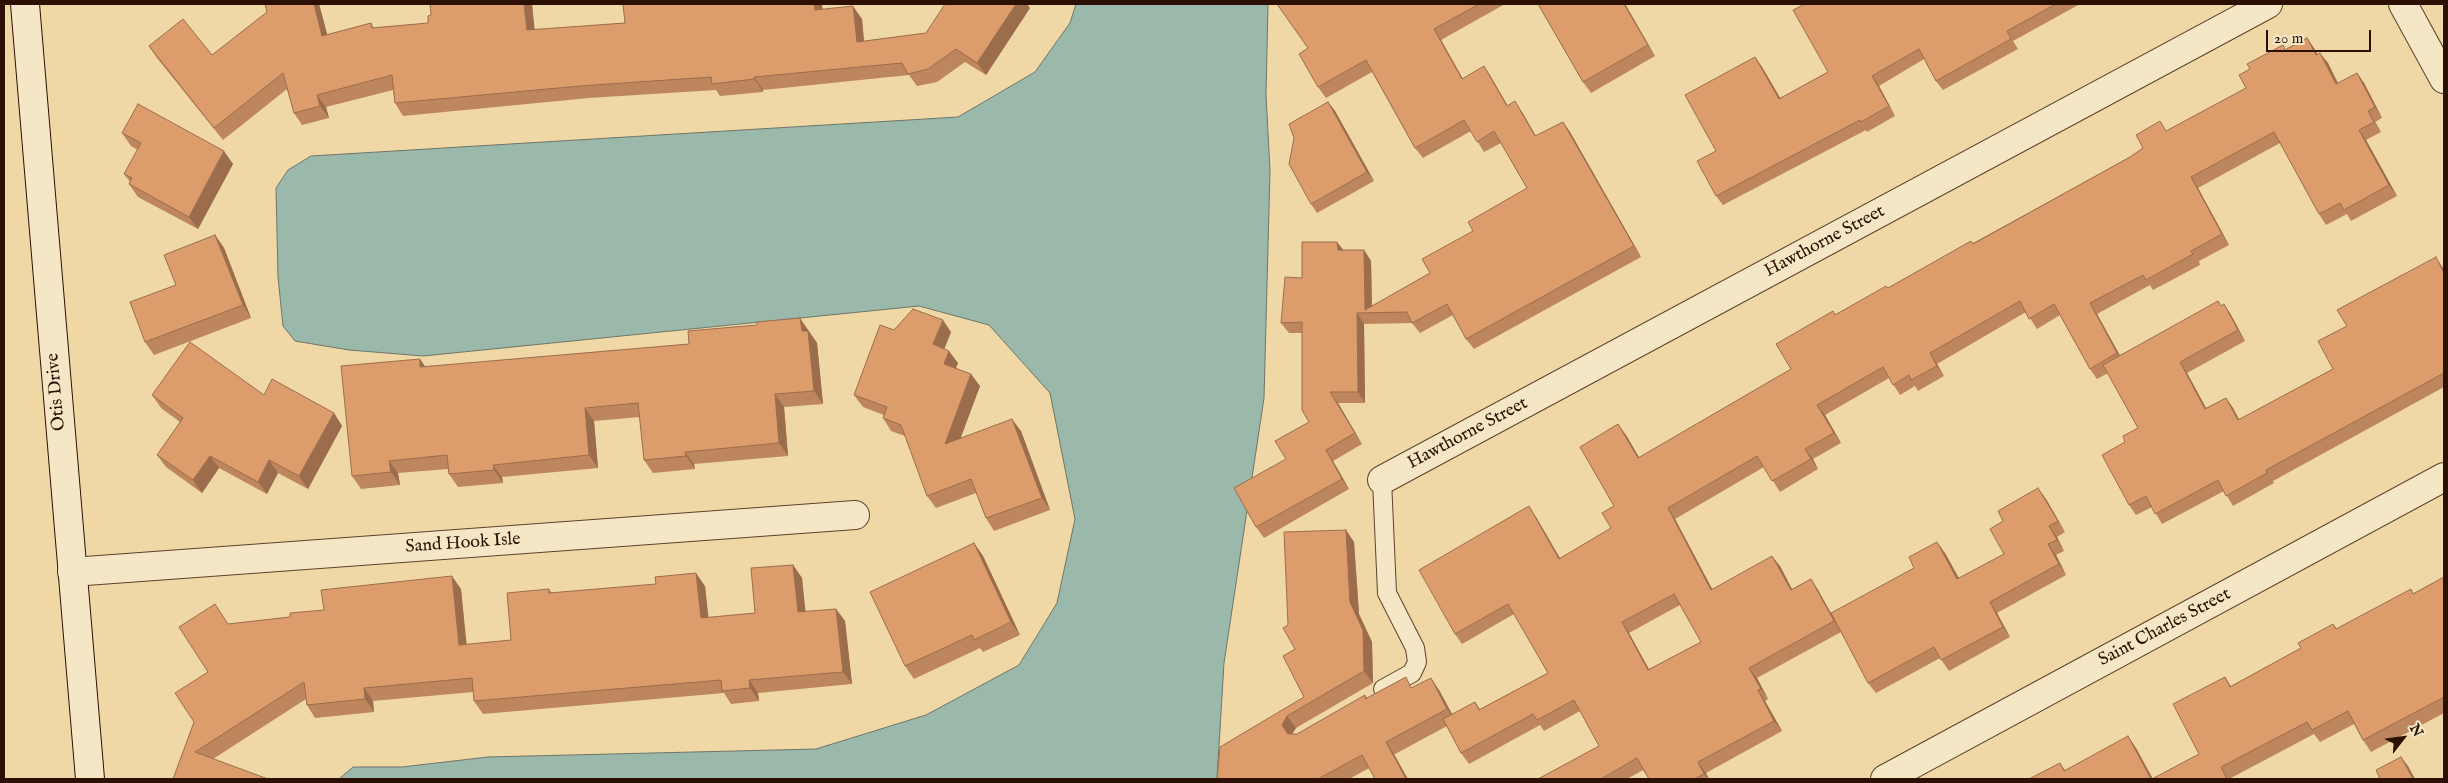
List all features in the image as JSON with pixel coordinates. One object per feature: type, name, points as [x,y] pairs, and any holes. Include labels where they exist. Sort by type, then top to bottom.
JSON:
[{"type":"street","name":"Otis Drive","points":[[25,4],[90,779]]},
{"type":"street","name":"Hawthorne Street","points":[[1382,480],[2268,4]]},
{"type":"street","points":[[2403,4],[2444,79]]},
{"type":"street","name":"Saint Charles Street","points":[[1885,779],[2444,477]]},
{"type":"street","name":"Sand Hook Isle","points":[[72,572],[855,515]]},
{"type":"lane","points":[[1370,697],[1412,673],[1417,662],[1414,648],[1387,593],[1382,480]]},
{"type":"shaded area","points":[[1076,4],[1268,4],[1266,95],[1270,171],[1264,398],[1224,663],[1217,779],[339,779],[353,767],[402,767],[488,757],[816,749],[926,715],[1019,665],[1057,603],[1075,519],[1050,393],[989,325],[919,306],[423,356],[349,350],[295,341],[283,326],[278,277],[276,188],[288,170],[311,156],[958,117],[1035,72],[1070,23]]},
{"type":"building","points":[[265,4],[314,4],[322,36],[371,23],[372,28],[428,23],[428,16],[431,15],[430,4],[524,4],[527,30],[625,23],[623,4],[814,4],[815,10],[853,6],[857,42],[926,33],[945,4],[1016,4],[977,63],[956,49],[928,69],[908,74],[902,63],[754,77],[754,79],[712,84],[711,77],[580,86],[395,103],[392,75],[317,95],[320,106],[294,113],[283,73],[214,128],[149,46],[183,19],[212,55],[267,12]]},
{"type":"building","points":[[1277,4],[1479,4],[1434,29],[1462,79],[1484,66],[1507,106],[1515,101],[1535,136],[1563,122],[1634,246],[1466,339],[1447,304],[1412,323],[1407,312],[1357,313],[1358,392],[1330,392],[1355,433],[1326,450],[1342,479],[1256,527],[1234,488],[1286,459],[1275,441],[1309,422],[1302,410],[1302,322],[1281,323],[1285,277],[1302,278],[1302,242],[1337,242],[1338,250],[1364,250],[1365,310],[1430,273],[1422,259],[1473,231],[1468,222],[1527,188],[1494,131],[1477,142],[1464,120],[1415,148],[1366,60],[1318,87],[1299,54],[1308,48]]},
{"type":"building","points":[[1538,4],[1624,4],[1648,45],[1583,82]]},
{"type":"building","points":[[1805,4],[2056,4],[2007,31],[2011,39],[1936,81],[1919,49],[1872,76],[1889,106],[1716,196],[1697,161],[1716,151],[1685,95],[1755,57],[1779,99],[1828,72],[1793,10]]},
{"type":"building","points":[[2307,38],[2316,55],[2320,53],[2336,84],[2357,73],[2375,107],[2368,111],[2374,122],[2359,130],[2389,185],[2344,210],[2340,203],[2319,214],[2274,132],[2191,177],[2222,234],[2191,251],[2193,254],[2146,280],[2143,275],[2090,303],[2117,353],[2090,369],[2054,304],[2029,319],[2020,301],[1930,353],[1937,366],[1911,380],[1909,375],[1893,385],[1883,367],[1817,405],[1834,433],[1805,449],[1811,459],[1772,481],[1757,456],[1668,508],[1711,590],[1772,556],[1791,590],[1811,579],[1834,621],[1749,668],[1761,689],[1758,690],[1774,721],[1698,762],[1704,774],[1694,779],[1649,779],[1637,758],[1601,779],[1538,779],[1599,746],[1574,700],[1537,720],[1533,714],[1461,753],[1443,719],[1475,702],[1479,710],[1548,673],[1508,604],[1455,634],[1419,570],[1529,506],[1559,559],[1611,528],[1602,513],[1614,506],[1580,447],[1618,424],[1638,458],[1791,369],[1776,344],[1833,311],[1835,315],[1886,286],[1888,288],[1971,241],[1973,244],[2130,157],[2143,148],[2136,135],[2160,121],[2166,131],[2246,88],[2239,75],[2250,69],[2247,64],[2283,45],[2285,50]],"holes":[[[1674,594],[1701,642],[1648,670],[1622,622]]]},
{"type":"building","points":[[1328,102],[1367,172],[1311,204],[1289,164],[1294,138],[1289,124]]},
{"type":"building","points":[[138,104],[224,151],[189,217],[129,184],[132,178],[124,174],[141,143],[122,133]]},
{"type":"building","points":[[215,235],[243,305],[145,342],[130,302],[176,285],[164,255]]},
{"type":"building","points":[[2436,257],[2444,273],[2444,373],[2266,470],[2267,473],[2226,496],[2218,480],[2155,514],[2146,496],[2129,505],[2102,455],[2125,442],[2123,436],[2138,428],[2103,365],[2218,301],[2221,306],[2224,304],[2238,330],[2180,362],[2205,409],[2226,398],[2238,420],[2333,369],[2318,341],[2347,326],[2337,310]]},
{"type":"building","points":[[913,309],[943,320],[933,344],[949,351],[944,364],[971,374],[945,444],[1012,419],[1042,498],[986,518],[971,479],[927,496],[901,425],[883,418],[887,407],[854,395],[880,325],[894,330]]},
{"type":"building","points":[[800,318],[802,331],[808,331],[814,391],[775,394],[779,443],[685,452],[686,456],[644,460],[638,403],[585,408],[589,455],[493,465],[494,470],[449,474],[447,455],[389,461],[391,472],[352,476],[341,366],[420,359],[420,367],[689,344],[688,331],[757,325],[757,322]]},
{"type":"building","points":[[190,342],[264,395],[272,379],[334,413],[299,476],[269,460],[258,482],[210,456],[193,480],[157,455],[183,418],[152,395]]},
{"type":"building","points":[[2038,488],[2058,521],[2049,526],[2057,540],[2048,544],[2059,564],[1990,602],[2003,627],[1941,660],[1934,647],[1868,683],[1831,613],[1914,568],[1909,557],[1937,542],[1957,579],[2004,554],[1990,529],[2003,521],[1998,511]]},
{"type":"building","points":[[1346,530],[1350,602],[1363,630],[1364,671],[1287,716],[1282,725],[1288,734],[1297,734],[1365,695],[1365,699],[1406,677],[1411,688],[1431,678],[1447,709],[1386,742],[1406,779],[1375,779],[1362,755],[1318,779],[1217,779],[1220,747],[1304,697],[1283,656],[1295,649],[1283,628],[1288,625],[1284,532]]},
{"type":"building","points":[[974,543],[1011,622],[974,640],[972,635],[905,666],[870,592]]},
{"type":"building","points":[[793,565],[798,612],[836,609],[843,672],[749,680],[750,688],[722,691],[721,680],[474,701],[472,678],[364,688],[365,699],[307,705],[304,682],[195,752],[268,779],[173,779],[194,722],[175,693],[208,672],[179,627],[215,604],[228,624],[290,617],[290,613],[324,610],[321,590],[452,576],[459,645],[511,640],[507,593],[549,589],[549,593],[656,584],[655,577],[696,573],[701,618],[755,613],[751,568]]},
{"type":"building","points":[[2444,577],[2444,697],[2363,740],[2348,711],[2312,730],[2307,722],[2221,767],[2227,779],[2152,779],[2199,754],[2173,704],[2225,677],[2230,687],[2301,648],[2298,643],[2333,624],[2336,629],[2411,589],[2413,594]]},
{"type":"building","points":[[2128,736],[2151,779],[2029,779],[2060,763],[2064,771]]},
{"type":"building","points":[[2401,757],[2413,779],[2380,779],[2376,770]]}]
